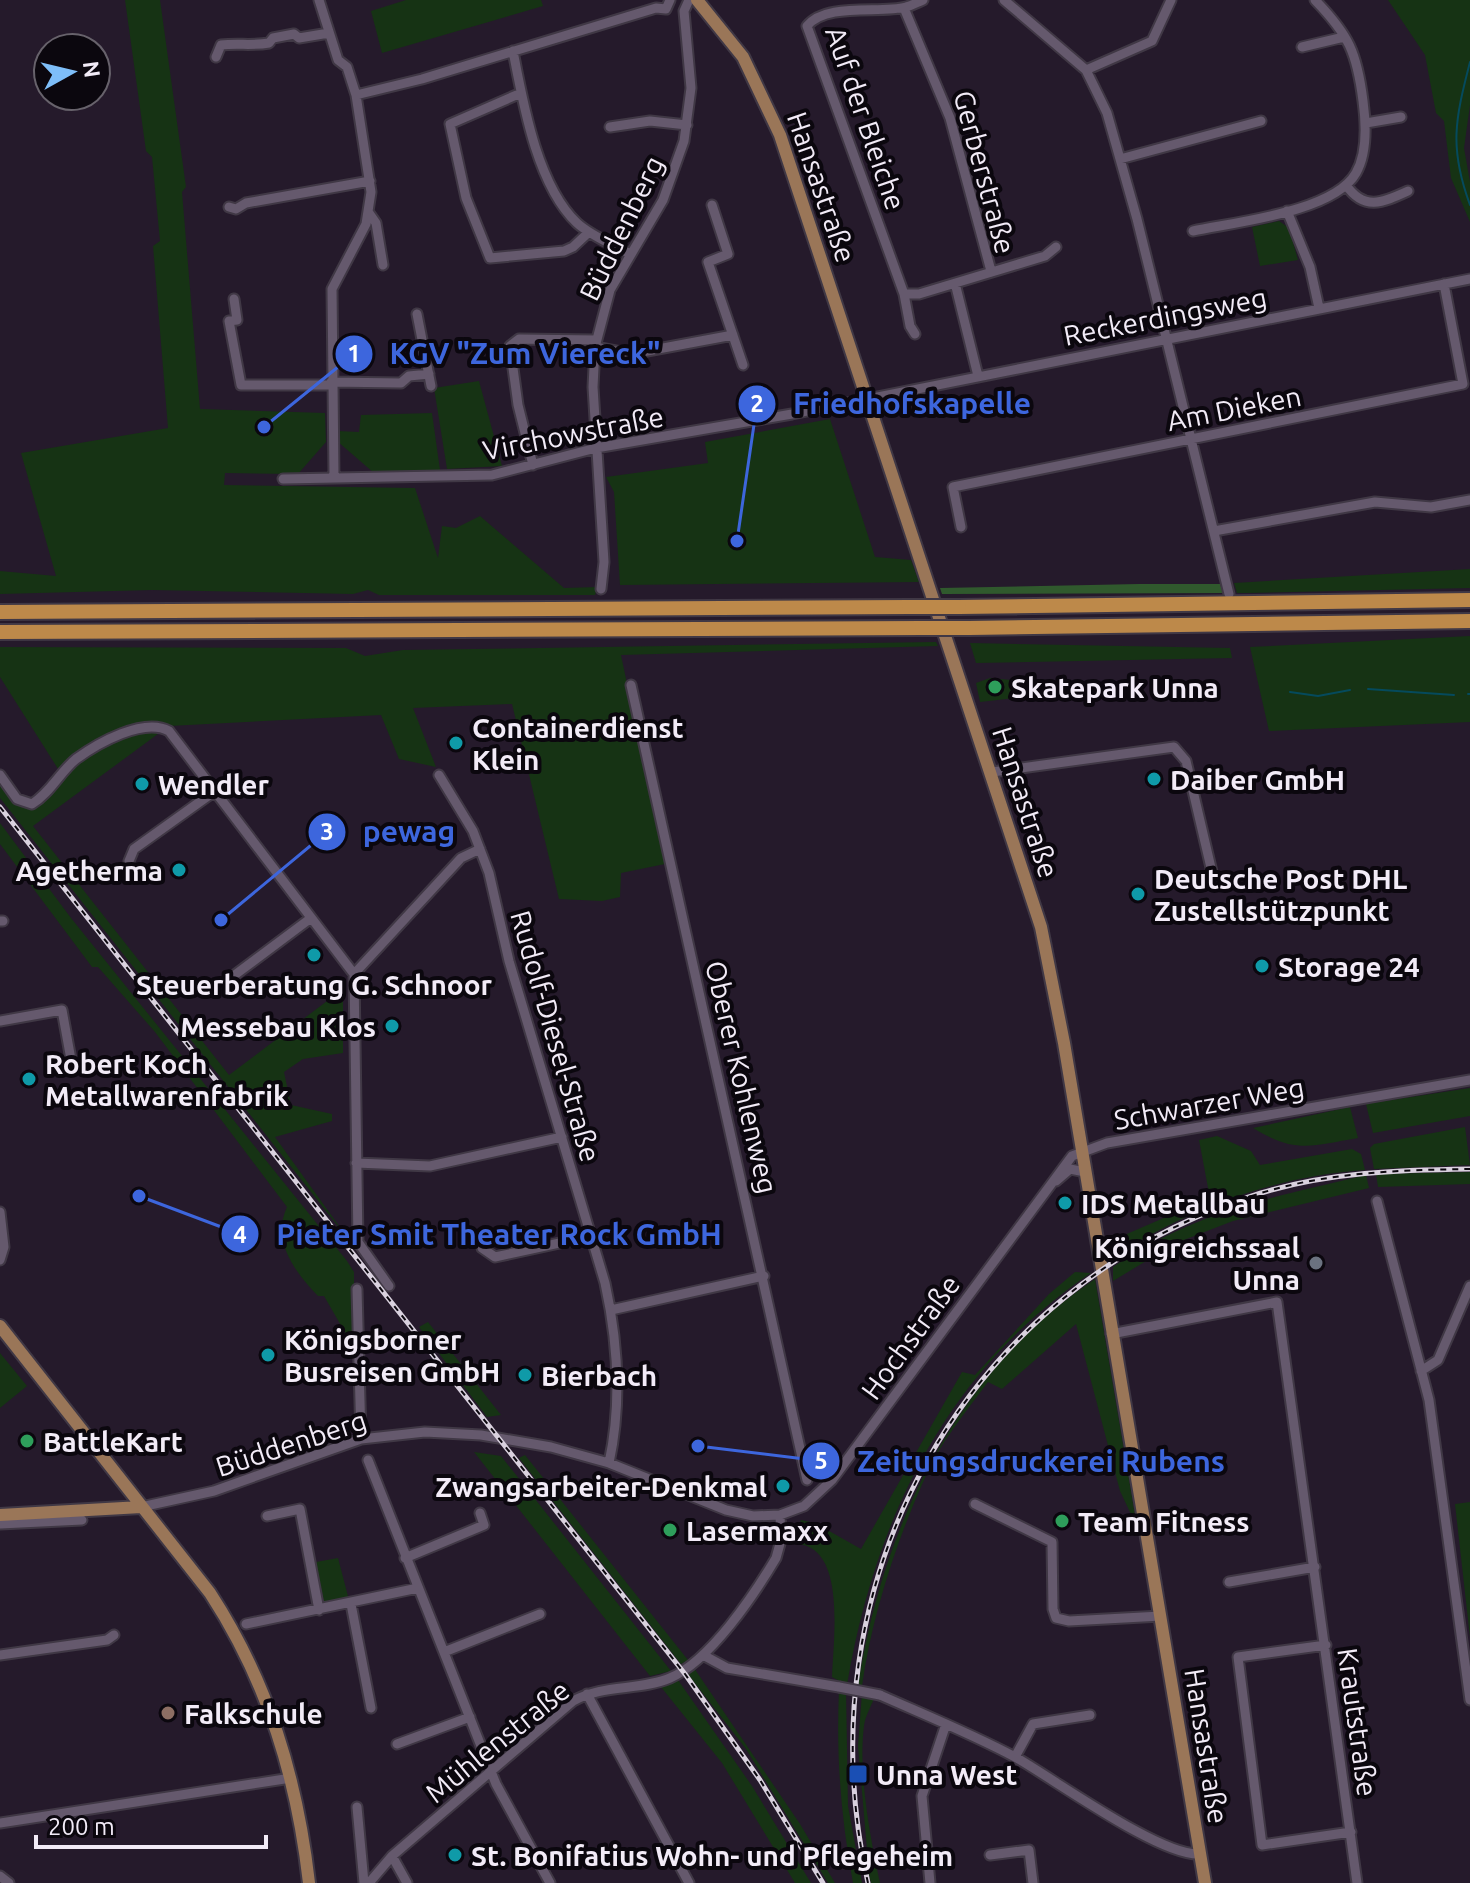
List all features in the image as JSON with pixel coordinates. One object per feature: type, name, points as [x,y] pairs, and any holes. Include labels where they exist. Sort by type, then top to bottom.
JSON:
[{"type":"highway","points":[[0,612],[1208,606],[1470,600]]},
{"type":"highway","points":[[0,632],[969,628],[1470,621]]},
{"type":"main road","name":"Hansastraße","points":[[697,0],[743,57],[767,102],[1041,927],[1205,1883]]},
{"type":"main road","points":[[0,1326],[210,1593],[236,1635],[273,1716],[291,1778],[309,1883]]},
{"type":"main road","points":[[0,1515],[141,1507]]},
{"type":"street","points":[[319,0],[338,60],[347,67],[356,95],[370,181],[369,213],[332,289],[334,477]]},
{"type":"street","points":[[356,95],[412,82],[654,4],[666,9],[670,0]]},
{"type":"street","name":"Büddenberg","points":[[601,589],[604,562],[596,448],[596,343],[610,290],[663,200],[679,159],[687,125],[691,61],[684,11],[689,0]]},
{"type":"street","name":"Auf der Bleiche","points":[[915,334],[910,326],[904,294],[807,26],[813,20],[857,9],[904,8],[923,0]]},
{"type":"street","points":[[1004,0],[1086,70],[1107,113],[1167,338],[1229,594]]},
{"type":"street","points":[[1086,70],[1152,41],[1171,0]]},
{"type":"street","points":[[1193,231],[1287,211],[1318,201],[1346,185],[1361,162],[1366,123],[1359,67],[1353,48],[1315,0]]},
{"type":"street","name":"Gerberstraße","points":[[904,8],[950,118],[991,271],[955,283]]},
{"type":"street","points":[[216,57],[221,45],[236,43],[244,47],[269,43],[273,38],[294,34],[299,38],[329,33]]},
{"type":"street","points":[[1302,47],[1344,37]]},
{"type":"street","points":[[513,51],[521,93],[540,155],[561,203],[589,232],[630,254]]},
{"type":"street","points":[[521,93],[450,124],[466,198],[490,258],[564,251],[589,232]]},
{"type":"street","points":[[1366,123],[1401,117]]},
{"type":"street","name":"Büddenberg","points":[[610,127],[650,121],[687,125]]},
{"type":"street","points":[[1120,159],[1261,121]]},
{"type":"street","points":[[229,207],[236,209],[246,203],[370,181]]},
{"type":"street","points":[[1346,185],[1361,202],[1372,204],[1408,191]]},
{"type":"street","points":[[712,205],[728,254],[708,262],[743,365]]},
{"type":"street","points":[[1287,211],[1310,267],[1319,308]]},
{"type":"street","points":[[369,213],[376,223],[383,265]]},
{"type":"street","points":[[991,271],[1045,256],[1056,247]]},
{"type":"street","name":"Reckerdingsweg","points":[[868,399],[1470,279]]},
{"type":"street","points":[[904,294],[919,294],[955,283],[978,376]]},
{"type":"street","name":"Am Dieken","points":[[961,527],[953,487],[1463,384],[1444,284]]},
{"type":"street","points":[[234,299],[237,320],[229,321],[241,385],[401,383],[409,376],[429,374]]},
{"type":"street","points":[[417,314],[431,386]]},
{"type":"street","points":[[533,465],[518,405],[510,346],[519,339],[596,343],[631,354],[733,335]]},
{"type":"street","name":"Virchowstraße","points":[[283,479],[492,475],[596,448],[868,399]]},
{"type":"street","points":[[1214,531],[1375,502],[1431,507],[1470,500]]},
{"type":"street","name":"Oberer Kohlenweg","points":[[631,685],[807,1480]]},
{"type":"street","points":[[0,775],[17,799],[32,804],[85,754],[131,731],[158,726],[175,735],[354,974],[358,1242],[389,1286]]},
{"type":"street","points":[[992,772],[1174,747],[1186,761],[1212,872]]},
{"type":"street","name":"Rudolf-Diesel-Straße","points":[[439,775],[480,849],[509,961],[592,1236],[611,1310],[619,1409],[609,1463]]},
{"type":"street","points":[[129,861],[134,849],[215,791]]},
{"type":"street","points":[[354,974],[461,858],[480,849]]},
{"type":"street","points":[[228,987],[232,977],[311,918]]},
{"type":"street","points":[[0,1021],[62,1010],[72,1065]]},
{"type":"street","name":"Schwarzer Weg","points":[[1081,1151],[1207,1124],[1470,1080]]},
{"type":"street","points":[[356,1163],[430,1166],[562,1137]]},
{"type":"street","name":"Hochstraße","points":[[780,1515],[813,1499],[832,1480],[1044,1190],[1067,1161],[1081,1151]]},
{"type":"street","name":"Hochstraße","points":[[1044,1190],[1070,1169],[1085,1172]]},
{"type":"street","points":[[1377,1201],[1421,1371],[1445,1495],[1470,1698]]},
{"type":"street","points":[[0,1212],[4,1247],[0,1260]]},
{"type":"street","points":[[482,1248],[495,1257],[592,1236]]},
{"type":"street","points":[[611,1310],[764,1276]]},
{"type":"street","points":[[1421,1371],[1438,1360],[1470,1286]]},
{"type":"street","points":[[357,1289],[361,1439]]},
{"type":"street","name":"Krautstraße","points":[[1111,1334],[1277,1302],[1357,1883]]},
{"type":"street","name":"Büddenberg","points":[[141,1507],[214,1491],[361,1439],[425,1432],[481,1435],[551,1447],[609,1463],[726,1510],[753,1516],[780,1515]]},
{"type":"street","points":[[368,1460],[491,1773],[550,1883]]},
{"type":"street","points":[[975,1504],[1052,1542],[1053,1609],[1056,1618],[1069,1621],[1161,1616]]},
{"type":"street","points":[[267,1516],[300,1509],[319,1610]]},
{"type":"street","points":[[405,1558],[484,1525],[480,1513]]},
{"type":"street","points":[[780,1515],[781,1540],[776,1558],[703,1655],[727,1668],[880,1695],[1015,1757],[1115,1819],[1176,1851],[1200,1854]]},
{"type":"street","points":[[0,1524],[82,1520]]},
{"type":"street","points":[[1229,1582],[1315,1567]]},
{"type":"street","points":[[246,1624],[418,1588]]},
{"type":"street","points":[[351,1604],[371,1708]]},
{"type":"street","points":[[444,1652],[540,1614]]},
{"type":"street","points":[[0,1655],[107,1640],[114,1635]]},
{"type":"street","points":[[1326,1645],[1238,1657],[1262,1845],[1351,1832]]},
{"type":"street","name":"Mühlenstraße","points":[[366,1883],[392,1856],[566,1706],[587,1694],[668,1679],[703,1655]]},
{"type":"street","points":[[587,1694],[689,1883]]},
{"type":"street","points":[[1015,1757],[1033,1724],[1090,1715]]},
{"type":"street","points":[[397,1744],[470,1717]]},
{"type":"street","points":[[930,1883],[922,1796],[946,1724]]},
{"type":"street","points":[[0,1823],[291,1778]]},
{"type":"street","name":"Mühlenstraße","points":[[357,1807],[366,1883]]},
{"type":"street","points":[[990,1855],[1029,1850],[1033,1883]]},
{"type":"street","points":[[392,1856],[407,1883]]},
{"type":"street","points":[[0,1876],[9,1883]]},
{"type":"green space","points":[[125,0],[160,0],[186,187],[182,192],[200,409],[325,413],[326,442],[298,474],[225,473],[224,485],[415,488],[438,558],[442,526],[456,528],[480,516],[564,588],[598,587],[595,595],[379,595],[368,590],[353,594],[152,590],[0,594],[0,571],[56,576],[21,453],[168,428],[153,246],[160,241],[152,157],[146,151]]},
{"type":"green space","points":[[406,0],[541,0],[543,6],[382,53],[371,11]]},
{"type":"green space","points":[[1388,0],[1470,0],[1470,105],[1464,148],[1470,182],[1470,222],[1451,178],[1444,121],[1436,113],[1425,55]]},
{"type":"green space","points":[[1279,221],[1289,228],[1298,260],[1260,266],[1252,227]]},
{"type":"green space","points":[[479,381],[502,466],[447,469],[434,388]]},
{"type":"green space","points":[[432,413],[440,470],[374,473],[337,441],[337,431],[359,432],[361,415]]},
{"type":"green space","points":[[830,419],[875,557],[911,560],[919,582],[620,585],[614,492],[606,477],[708,463],[705,442]]},
{"type":"green space","points":[[1470,569],[1470,588],[1237,593],[1234,583]]},
{"type":"green space","points":[[1220,584],[1223,593],[942,594],[940,588]]},
{"type":"green space","points":[[1470,636],[1470,722],[1269,731],[1250,647]]},
{"type":"green space","points":[[936,642],[938,646],[621,655],[665,864],[621,873],[620,897],[602,901],[559,899],[512,704],[413,708],[436,767],[399,759],[381,715],[141,725],[112,738],[60,772],[0,677],[0,647],[346,648],[365,656],[403,650]]},
{"type":"green space","points":[[970,643],[1230,648],[1232,658],[976,663]]},
{"type":"green space","name":"Skatepark Unna","points":[[990,678],[1011,680],[1015,698],[980,702],[976,683]]},
{"type":"green space","points":[[142,730],[162,731],[33,826],[229,1075],[343,989],[343,1053],[303,1059],[284,1072],[291,1105],[332,1114],[332,1121],[275,1137],[352,1244],[0,798],[0,779],[20,806],[33,807],[83,758]]},
{"type":"green space","points":[[0,823],[71,918],[347,1261],[354,1272],[354,1348],[324,1296],[318,1296],[309,1287],[288,1255],[282,1232],[287,1207],[155,1032],[98,967],[92,967],[0,844]]},
{"type":"green space","points":[[1470,1088],[1470,1116],[1373,1133],[1366,1104]]},
{"type":"green space","points":[[1350,1107],[1358,1138],[1293,1145],[1253,1128]]},
{"type":"green space","points":[[1465,1127],[1470,1165],[1374,1169],[1370,1148],[1374,1144]]},
{"type":"green space","points":[[1217,1136],[1251,1151],[1260,1165],[1352,1149],[1361,1154],[1365,1170],[1297,1180],[1231,1198],[1168,1226],[1109,1260],[1107,1245],[1113,1240],[1166,1217],[1165,1209],[1209,1193],[1199,1140]]},
{"type":"green space","points":[[1470,1172],[1470,1184],[1378,1187],[1376,1174]]},
{"type":"green space","points":[[1366,1175],[1369,1188],[1233,1221],[1176,1243],[1113,1281],[1113,1267],[1144,1248],[1205,1219],[1267,1199]]},
{"type":"green space","points":[[1075,1272],[1091,1273],[1040,1312],[996,1355],[958,1402],[926,1453],[899,1507],[877,1564],[847,1685],[832,1677],[832,1588],[821,1558],[811,1548],[792,1542],[801,1520],[815,1523],[861,1549],[962,1372],[975,1375],[1049,1294]]},
{"type":"green space","points":[[1095,1279],[1137,1527],[1120,1491],[1076,1324],[1002,1389],[988,1382],[937,1454],[894,1555],[878,1607],[862,1686],[858,1686],[869,1627],[886,1568],[907,1512],[934,1457],[966,1406],[1003,1359],[1046,1316]]},
{"type":"green space","points":[[428,1322],[501,1415],[487,1417],[419,1327]]},
{"type":"green space","points":[[0,1353],[27,1386],[0,1408]]},
{"type":"green space","points":[[474,1452],[501,1456],[671,1671],[650,1676]]},
{"type":"green space","points":[[525,1455],[688,1660],[681,1664],[519,1458]]},
{"type":"green space","points":[[1470,1502],[1470,1637],[1455,1504]]},
{"type":"green space","points":[[338,1558],[349,1600],[328,1604],[324,1602],[316,1562]]},
{"type":"green space","points":[[694,1668],[800,1824],[835,1883],[828,1883],[746,1749],[687,1673]]},
{"type":"green space","points":[[678,1680],[752,1786],[811,1883],[795,1883],[722,1763],[661,1687]]},
{"type":"green space","points":[[839,1690],[846,1691],[848,1806],[862,1883],[853,1883],[845,1835],[839,1763]]},
{"type":"green space","points":[[862,1693],[875,1696],[865,1722],[863,1764],[869,1826],[880,1883],[871,1883],[864,1852],[867,1849],[858,1746]]},
{"type":"waterway","points":[[1470,62],[1456,134],[1459,167],[1470,205]]},
{"type":"waterway","points":[[1368,689],[1454,695]]},
{"type":"waterway","points":[[1290,692],[1318,696],[1350,690]]},
{"type":"railway","points":[[0,807],[685,1674],[760,1780],[823,1883]]},
{"type":"railway","points":[[868,1883],[853,1771],[859,1662],[884,1557],[928,1460],[988,1373],[1065,1297],[1156,1237],[1261,1193],[1287,1186],[1365,1174],[1470,1169]]},
{"type":"place","name":"KGV \"Zum Viereck\"","points":[[264,427]]},
{"type":"place","name":"Friedhofskapelle","points":[[737,541]]},
{"type":"place","name":"Skatepark Unna","points":[[995,687]]},
{"type":"place","name":"Containerdienst Klein","points":[[456,743]]},
{"type":"place","name":"Daiber GmbH","points":[[1154,779]]},
{"type":"place","name":"Wendler","points":[[142,784]]},
{"type":"place","name":"Agetherma","points":[[179,870]]},
{"type":"place","name":"Deutsche Post DHL Zustellstützpunkt","points":[[1138,894]]},
{"type":"place","name":"pewag","points":[[221,920]]},
{"type":"place","name":"Steuerberatung G. Schnoor","points":[[314,955]]},
{"type":"place","name":"Storage 24","points":[[1262,966]]},
{"type":"place","name":"Messebau Klos","points":[[392,1026]]},
{"type":"place","name":"Robert Koch Metallwarenfabrik","points":[[29,1079]]},
{"type":"place","name":"Pieter Smit Theater Rock GmbH","points":[[139,1196]]},
{"type":"place","name":"IDS Metallbau","points":[[1065,1203]]},
{"type":"place","name":"Königreichssaal Unna","points":[[1316,1263]]},
{"type":"place","name":"Königsborner Busreisen GmbH","points":[[268,1355]]},
{"type":"place","name":"Bierbach","points":[[525,1375]]},
{"type":"place","name":"BattleKart","points":[[27,1441]]},
{"type":"place","name":"Zeitungsdruckerei Rubens","points":[[698,1446]]},
{"type":"place","name":"Zwangsarbeiter-Denkmal","points":[[783,1486]]},
{"type":"place","name":"Team Fitness","points":[[1062,1521]]},
{"type":"place","name":"Lasermaxx","points":[[670,1530]]},
{"type":"place","name":"Falkschule","points":[[168,1713]]},
{"type":"place","name":"Unna West","points":[[858,1774]]},
{"type":"place","name":"St. Bonifatius Wohn- und Pflegeheim","points":[[455,1855]]}]
